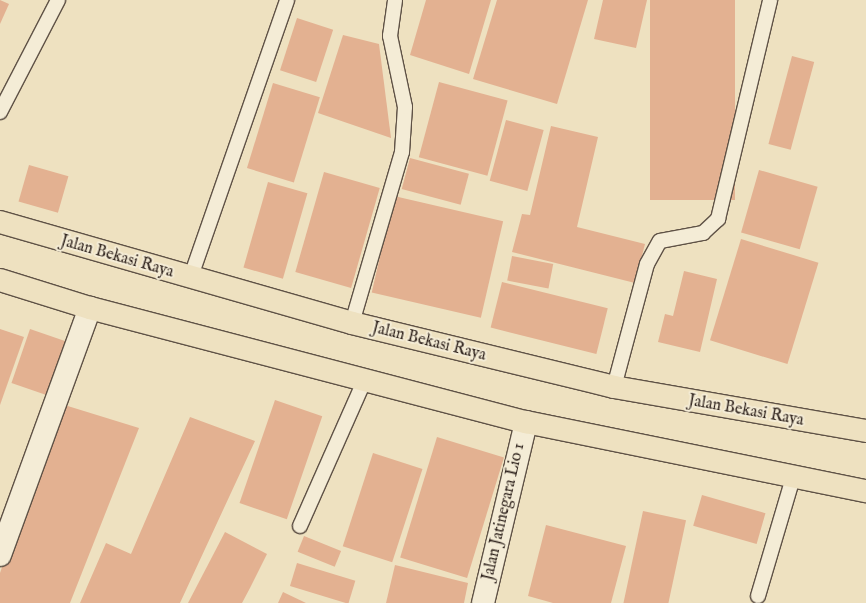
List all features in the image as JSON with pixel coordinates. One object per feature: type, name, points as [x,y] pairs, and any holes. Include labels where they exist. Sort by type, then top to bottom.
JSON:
[{"type":"main road","name":"Jalan Bekasi Raya","points":[[0,222],[190,279],[352,323],[614,387],[866,431]]},
{"type":"main road","points":[[0,280],[90,308],[526,422],[793,478],[866,491]]},
{"type":"street","points":[[0,556],[90,308]]},
{"type":"street","name":"Jalan Jatinegara Lio 1","points":[[483,603],[526,422]]},
{"type":"lane","points":[[0,112],[58,0]]},
{"type":"lane","points":[[190,279],[286,0]]},
{"type":"lane","points":[[352,323],[402,152],[405,107],[390,36],[395,0]]},
{"type":"lane","points":[[614,387],[645,271],[660,241],[703,233],[718,219],[770,0]]},
{"type":"lane","points":[[300,526],[365,379]]},
{"type":"lane","points":[[758,596],[793,478]]},
{"type":"building","points":[[0,0],[9,4],[0,24]]},
{"type":"building","points":[[426,0],[491,0],[469,74],[410,55]]},
{"type":"building","points":[[497,0],[588,0],[557,104],[473,79]]},
{"type":"building","points":[[603,0],[647,0],[636,48],[594,39]]},
{"type":"building","points":[[650,0],[735,0],[735,200],[650,200]]},
{"type":"building","points":[[297,18],[333,30],[316,82],[280,70]]},
{"type":"building","points":[[343,35],[379,44],[391,138],[318,113]]},
{"type":"building","points":[[792,56],[814,62],[791,150],[768,144]]},
{"type":"building","points":[[439,82],[508,100],[487,176],[419,157]]},
{"type":"building","points":[[273,83],[320,97],[294,182],[247,168]]},
{"type":"building","points":[[506,120],[544,130],[527,191],[490,181]]},
{"type":"building","points":[[551,126],[598,137],[577,227],[645,244],[635,283],[512,252],[522,214],[530,215]]},
{"type":"building","points":[[410,158],[469,174],[461,205],[402,189]]},
{"type":"building","points":[[29,165],[68,176],[58,213],[19,202]]},
{"type":"building","points":[[759,170],[818,187],[800,249],[741,232]]},
{"type":"building","points":[[324,172],[380,188],[351,288],[295,272]]},
{"type":"building","points":[[268,182],[307,193],[283,279],[243,268]]},
{"type":"building","points":[[394,196],[503,221],[481,318],[372,292]]},
{"type":"building","points":[[741,239],[818,263],[787,364],[710,340]]},
{"type":"building","points":[[512,256],[553,264],[548,289],[507,281]]},
{"type":"building","points":[[684,271],[717,279],[700,352],[658,342],[665,314],[673,316]]},
{"type":"building","points":[[502,282],[608,308],[596,354],[491,328]]},
{"type":"building","points":[[0,329],[24,337],[0,405]]},
{"type":"building","points":[[30,329],[68,342],[49,396],[11,383]]},
{"type":"building","points":[[275,400],[322,416],[287,519],[240,503]]},
{"type":"building","points":[[58,403],[139,428],[70,603],[0,603],[0,573]]},
{"type":"building","points":[[190,417],[255,441],[180,603],[80,603],[106,543],[131,554]]},
{"type":"building","points":[[437,437],[504,457],[467,578],[400,557]]},
{"type":"building","points":[[373,453],[422,469],[392,562],[343,546]]},
{"type":"building","points":[[702,495],[765,513],[757,544],[693,526]]},
{"type":"building","points":[[643,511],[686,520],[668,603],[623,603]]},
{"type":"building","points":[[546,525],[626,546],[611,603],[553,603],[528,596]]},
{"type":"building","points":[[225,532],[267,554],[250,588],[242,603],[188,603]]},
{"type":"building","points":[[304,536],[341,551],[335,567],[298,552]]},
{"type":"building","points":[[297,563],[355,581],[349,603],[290,586]]},
{"type":"building","points":[[395,565],[468,583],[464,603],[386,603]]},
{"type":"building","points":[[283,592],[306,603],[278,603]]}]
